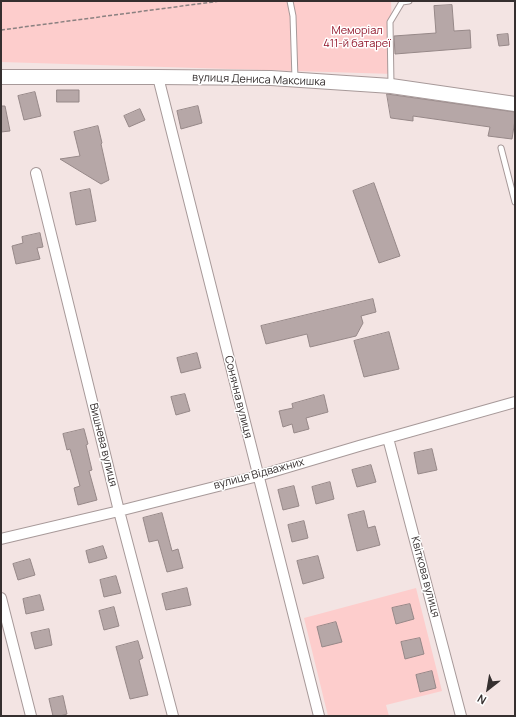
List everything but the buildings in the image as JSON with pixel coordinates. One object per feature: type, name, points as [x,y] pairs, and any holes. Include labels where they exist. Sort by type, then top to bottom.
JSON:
[{"type":"street","name":"вулиця Дениса Максишка","points":[[1,77],[271,78],[391,86],[515,104]]},
{"type":"street","name":"Сонячна вулиця","points":[[158,77],[319,716]]},
{"type":"street","name":"Вишнева вулиця","points":[[36,173],[119,511],[173,716]]},
{"type":"street","name":"вулиця Відважних","points":[[1,540],[258,476],[515,402]]},
{"type":"street","name":"Квіткова вулиця","points":[[388,438],[461,716]]},
{"type":"street","points":[[1,598],[31,716]]},
{"type":"lane","points":[[290,1],[293,16],[295,80]]},
{"type":"lane","points":[[391,86],[390,22],[402,2],[409,1]]},
{"type":"lane","points":[[501,148],[515,202]]},
{"type":"path","points":[[1,30],[220,1]]},
{"type":"green space","name":"Меморіал 411-й батареї","points":[[1,1],[391,1],[394,74],[1,62]]},
{"type":"green space","points":[[416,588],[442,691],[386,705],[389,716],[328,716],[304,618]]}]
